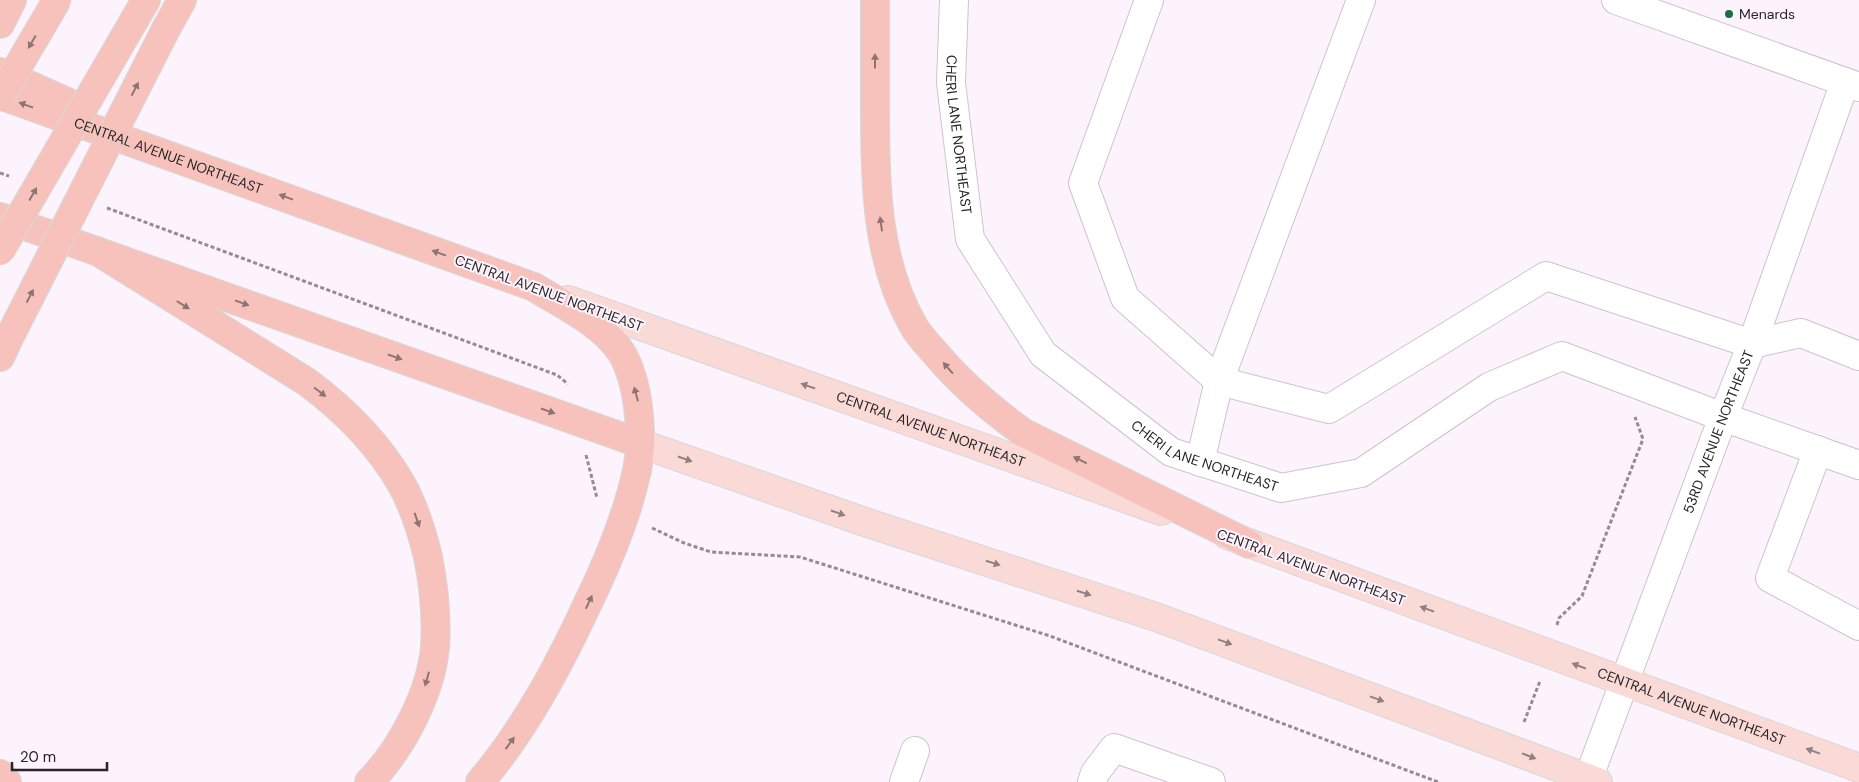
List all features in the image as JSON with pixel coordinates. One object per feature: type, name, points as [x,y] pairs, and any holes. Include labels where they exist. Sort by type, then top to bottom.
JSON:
[{"type":"highway","points":[[0,24],[12,0]]},
{"type":"highway","points":[[0,96],[57,0]]},
{"type":"highway","points":[[4,348],[182,0]]},
{"type":"highway","points":[[875,0],[875,156],[878,201],[883,240],[891,271],[914,326],[951,372],[971,392],[992,411],[1024,433],[1249,544]]},
{"type":"highway","points":[[0,251],[141,9]]},
{"type":"highway","points":[[0,72],[237,180]]},
{"type":"highway","name":"CENTRAL AVENUE NORTHEAST","points":[[0,96],[534,287]]},
{"type":"highway","points":[[0,217],[639,443]]},
{"type":"highway","points":[[97,251],[307,382],[336,404],[362,430],[386,460],[402,486],[424,538],[432,578],[436,616],[434,650],[428,680],[401,743],[380,771],[369,782]]},
{"type":"highway","points":[[480,782],[513,739],[556,668],[598,583],[625,514],[637,468],[640,431],[638,402],[622,353],[604,331],[534,287]]},
{"type":"highway","points":[[0,774],[7,782]]},
{"type":"main road","name":"CENTRAL AVENUE NORTHEAST","points":[[534,287],[593,310],[1249,544],[1859,768]]},
{"type":"main road","points":[[639,443],[865,522],[1156,617],[1514,750],[1591,781]]},
{"type":"street","name":"CHERI LANE NORTHEAST","points":[[954,0],[952,83],[970,239],[1043,354],[1171,452],[1281,488],[1362,473],[1489,387],[1562,356],[1723,417],[1859,465]]},
{"type":"street","points":[[1149,0],[1083,183],[1125,298],[1219,381],[1329,409],[1546,276],[1752,344],[1801,333],[1859,356]]},
{"type":"street","points":[[1200,462],[1219,381],[1361,0]]},
{"type":"street","points":[[1616,0],[1852,84]]},
{"type":"street","name":"53RD AVENUE NORTHEAST","points":[[1591,781],[1723,417],[1852,84]]},
{"type":"street","points":[[1818,450],[1770,578],[1859,626]]},
{"type":"street","points":[[1092,782],[1095,772],[1114,748],[1211,782]]},
{"type":"street","points":[[904,782],[915,751]]},
{"type":"path","points":[[1514,750],[1550,655],[1559,618],[1582,596],[1643,440],[1634,413],[1642,386]]},
{"type":"path","points":[[625,514],[684,543],[711,552],[800,557],[1050,636],[1438,782]]},
{"type":"place","name":"Menards","points":[[1729,14]]}]
